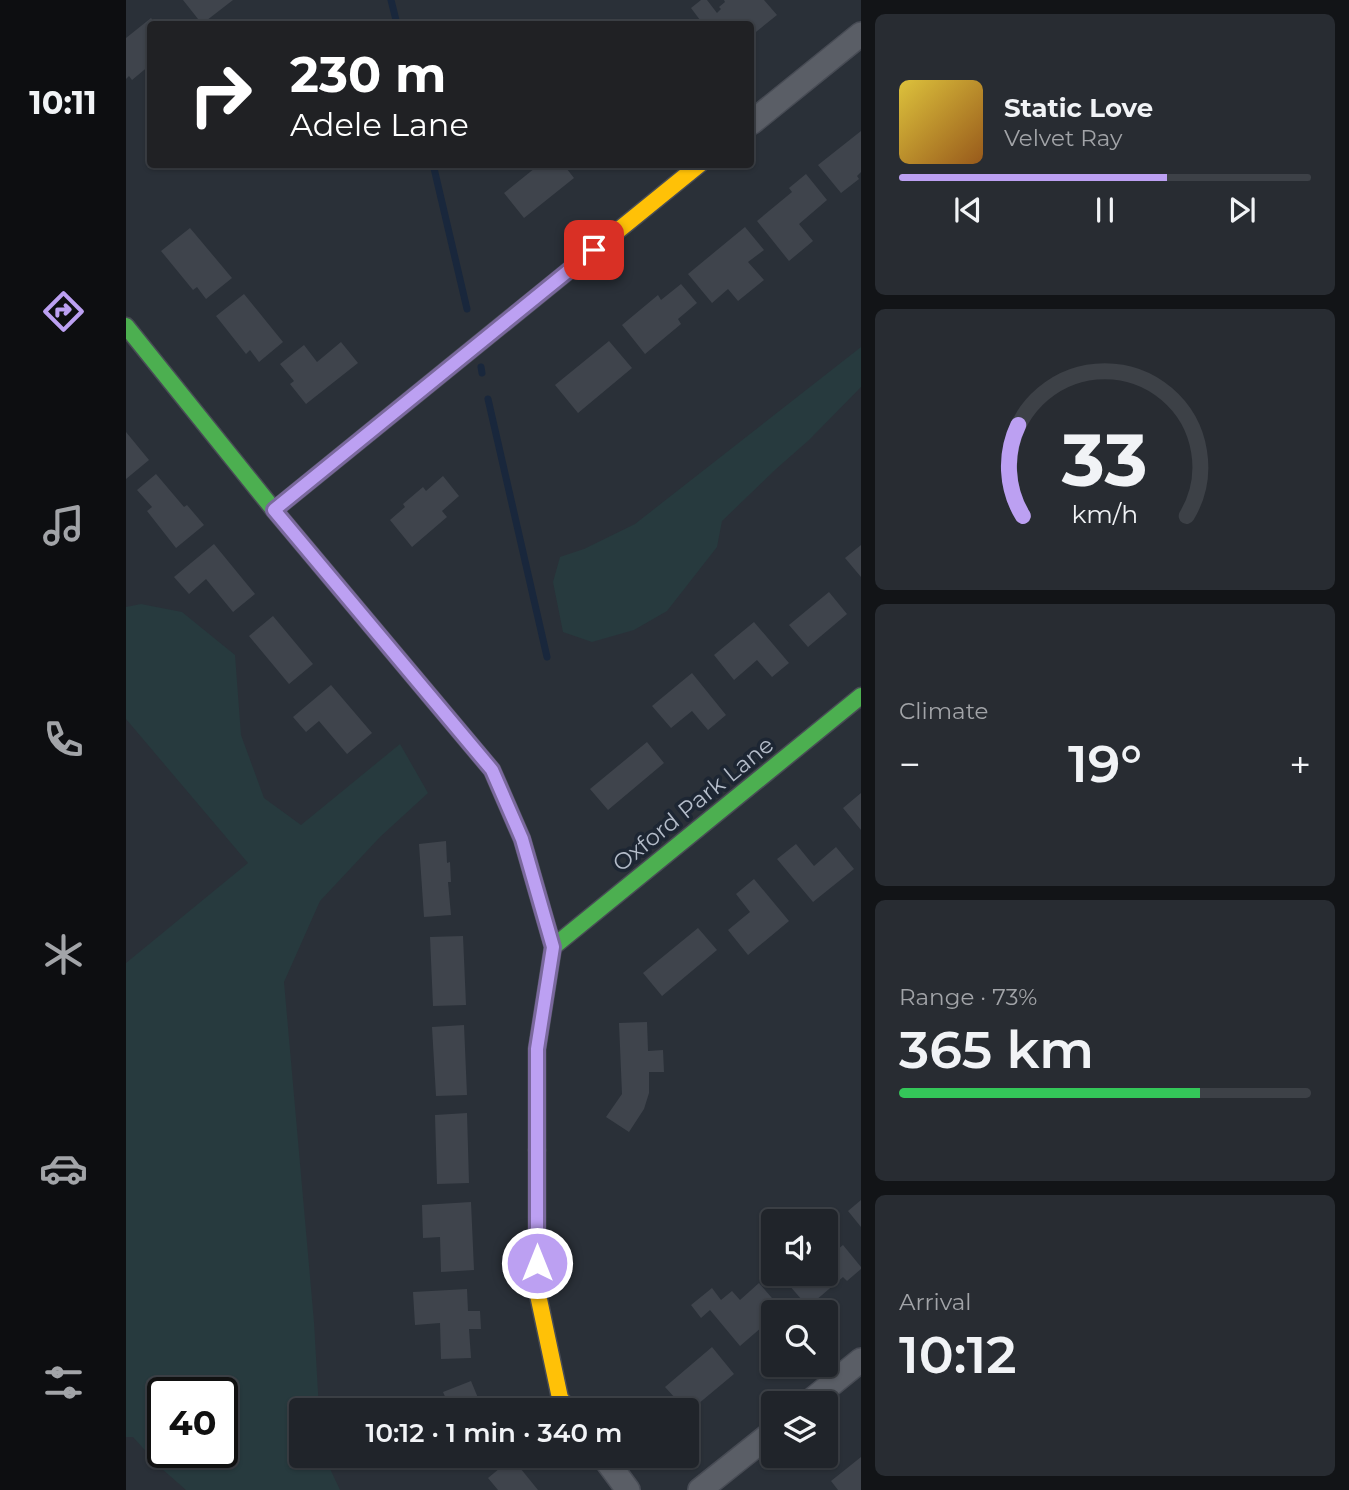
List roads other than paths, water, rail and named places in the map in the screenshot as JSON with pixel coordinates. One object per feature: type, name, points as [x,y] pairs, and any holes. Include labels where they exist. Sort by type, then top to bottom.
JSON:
[{"type":"street","points":[[754,121],[861,34]]},
{"type":"street","points":[[274,510],[695,168]]},
{"type":"street","points":[[126,326],[274,510],[492,770],[522,839],[553,947],[537,1049],[537,1290],[561,1398]]},
{"type":"street","name":"Oxford Park Lane","points":[[553,947],[861,696]]},
{"type":"street","points":[[823,1391],[861,1360]]},
{"type":"street","points":[[700,1490],[761,1441]]},
{"type":"street","points":[[612,1468],[628,1490]]},
{"type":"waterway","points":[[391,0],[396,21]]},
{"type":"waterway","points":[[434,168],[467,309]]},
{"type":"waterway","points":[[481,367],[482,373]]},
{"type":"waterway","points":[[488,399],[547,657]]}]
